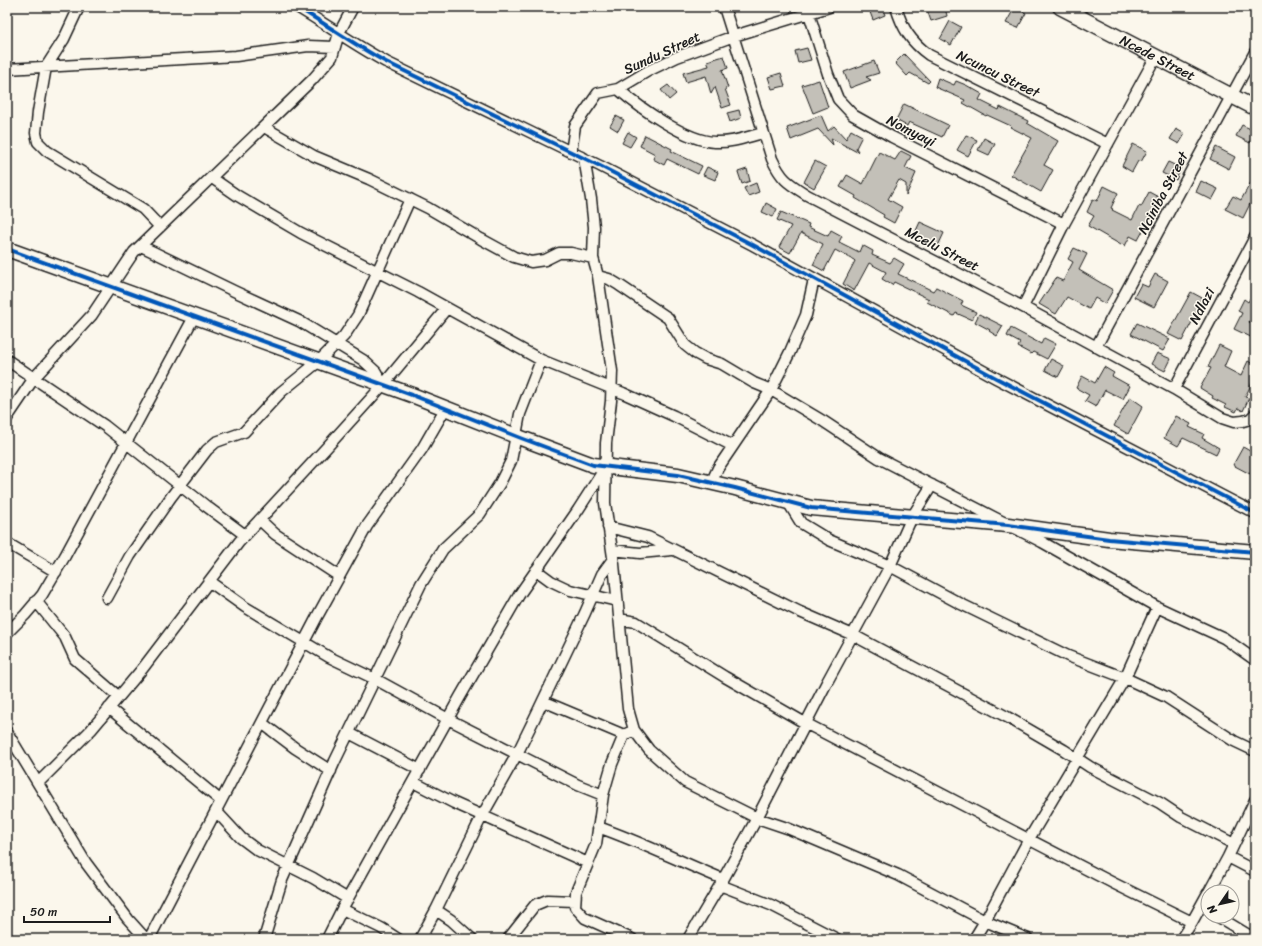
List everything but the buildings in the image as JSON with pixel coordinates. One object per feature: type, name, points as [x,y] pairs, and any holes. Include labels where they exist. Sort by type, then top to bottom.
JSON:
[{"type":"street","points":[[79,7],[64,39],[46,67],[38,112],[36,133],[38,142],[47,151],[142,209],[160,227]]},
{"type":"street","points":[[296,7],[386,62],[584,158],[746,242],[996,378],[1255,513]]},
{"type":"street","points":[[7,418],[34,378],[92,315],[134,252],[264,127],[332,57],[339,33],[353,7]]},
{"type":"street","name":"Mcelu Street","points":[[724,7],[772,159],[778,173],[787,183],[807,195],[1023,307],[1174,389],[1222,418],[1234,422],[1243,421],[1252,417]]},
{"type":"street","name":"Sundu Street","points":[[763,133],[729,142],[713,142],[699,139],[680,131],[656,117],[632,101],[618,89],[648,71],[677,57],[808,10],[829,7]]},
{"type":"street","name":"Ncuncu Street","points":[[896,7],[904,30],[919,48],[929,55],[1108,144]]},
{"type":"street","name":"Ncede Street","points":[[1060,7],[1155,58],[1255,108]]},
{"type":"street","name":"Nomyayi","points":[[808,10],[828,74],[838,99],[853,115],[892,137],[1064,224]]},
{"type":"street","points":[[7,69],[236,56],[308,46],[335,47]]},
{"type":"street","name":"Nciniba Street","points":[[1096,347],[1255,52]]},
{"type":"street","points":[[1023,307],[1064,224],[1155,58]]},
{"type":"street","points":[[571,152],[575,126],[598,93],[618,89]]},
{"type":"street","points":[[264,127],[314,156],[369,179],[428,208],[514,257],[531,262],[545,260],[559,253],[571,253],[593,258]]},
{"type":"street","points":[[584,158],[594,227],[593,258],[598,276],[612,371],[606,443],[605,503],[612,554],[628,709],[634,730],[649,750],[685,782],[757,818],[787,828],[898,875],[985,921],[1028,939]]},
{"type":"street","points":[[212,178],[238,196],[301,232],[447,308],[541,360],[611,388],[674,416],[733,446]]},
{"type":"street","points":[[107,598],[130,556],[171,497],[207,450],[216,442],[244,432],[281,392],[318,362],[344,336],[358,316],[410,199]]},
{"type":"street","name":"Ndlazi","points":[[1174,389],[1255,237]]},
{"type":"street","points":[[141,246],[298,321],[337,343],[363,360],[376,372],[383,385]]},
{"type":"street","points":[[7,249],[446,408],[593,465],[678,475],[811,508],[1008,525],[1110,539],[1255,552]]},
{"type":"street","points":[[598,276],[609,279],[668,318],[685,345],[695,353],[706,359],[722,364],[754,383],[770,390],[823,421],[879,458],[1042,542],[1157,607],[1224,638],[1255,660]]},
{"type":"street","points":[[711,483],[718,468],[770,390],[789,354],[806,315],[814,279]]},
{"type":"street","points":[[38,783],[91,730],[143,668],[245,535],[383,385],[447,308]]},
{"type":"street","points":[[7,633],[25,615],[56,572],[194,317]]},
{"type":"street","points":[[7,360],[104,426],[245,535]]},
{"type":"street","points":[[264,939],[282,880],[288,866],[331,771],[421,584],[443,549],[480,514],[500,483],[511,461],[520,414],[541,360]]},
{"type":"street","points":[[7,732],[86,863],[128,919],[147,939],[339,576],[367,526],[422,449],[446,408]]},
{"type":"street","points":[[327,939],[342,909],[448,719],[519,595],[606,467]]},
{"type":"street","points":[[688,939],[722,882],[757,818],[805,723],[890,566],[912,517],[932,485]]},
{"type":"street","points":[[788,502],[801,523],[829,540],[890,566],[961,604],[1068,656],[1125,678],[1166,697],[1234,741],[1255,751]]},
{"type":"street","points":[[260,520],[276,534],[339,576]]},
{"type":"street","points":[[608,527],[648,537],[800,612],[852,635],[1007,718],[1090,767],[1160,803],[1234,844]]},
{"type":"street","points":[[7,543],[56,572]]},
{"type":"street","points":[[612,554],[672,550]]},
{"type":"street","points":[[420,939],[436,910],[482,816],[517,754],[612,554]]},
{"type":"street","points":[[536,570],[551,581],[570,590],[617,601]]},
{"type":"street","points":[[210,582],[245,607],[329,657],[375,679],[448,719],[578,785],[603,795]]},
{"type":"street","points":[[36,601],[65,637],[75,659],[119,697]]},
{"type":"street","points":[[974,939],[1029,839],[1125,678],[1157,607]]},
{"type":"street","points":[[619,619],[636,622],[725,677],[805,723],[1113,883],[1192,922]]},
{"type":"street","points":[[543,701],[624,735]]},
{"type":"street","points":[[109,708],[221,801]]},
{"type":"street","points":[[262,723],[295,748],[331,771]]},
{"type":"street","points":[[632,939],[585,918],[575,908],[575,901],[576,892],[596,844],[603,795],[612,764],[624,735],[634,730]]},
{"type":"street","points":[[349,733],[420,770]]},
{"type":"street","points":[[413,782],[482,816],[588,864]]},
{"type":"street","points":[[1213,884],[1228,857],[1255,800]]},
{"type":"street","points":[[216,811],[241,838],[257,850],[313,878],[348,899]]},
{"type":"street","points":[[598,827],[621,835],[682,863],[771,905],[837,939]]},
{"type":"street","points":[[1228,857],[1255,871]]},
{"type":"street","points":[[508,939],[535,905],[547,900],[575,901]]},
{"type":"street","points":[[342,909],[381,928],[398,939]]},
{"type":"street","points":[[436,910],[451,920],[472,939]]},
{"type":"street","points":[[1181,939],[1192,922],[1200,913]]},
{"type":"street","points":[[1230,924],[1255,939]]},
{"type":"cycle path","points":[[297,7],[386,62],[600,166],[753,245],[996,378],[1255,513]]},
{"type":"cycle path","points":[[7,249],[412,395],[593,465],[678,475],[811,508],[1008,525],[1109,539],[1255,552]]}]
